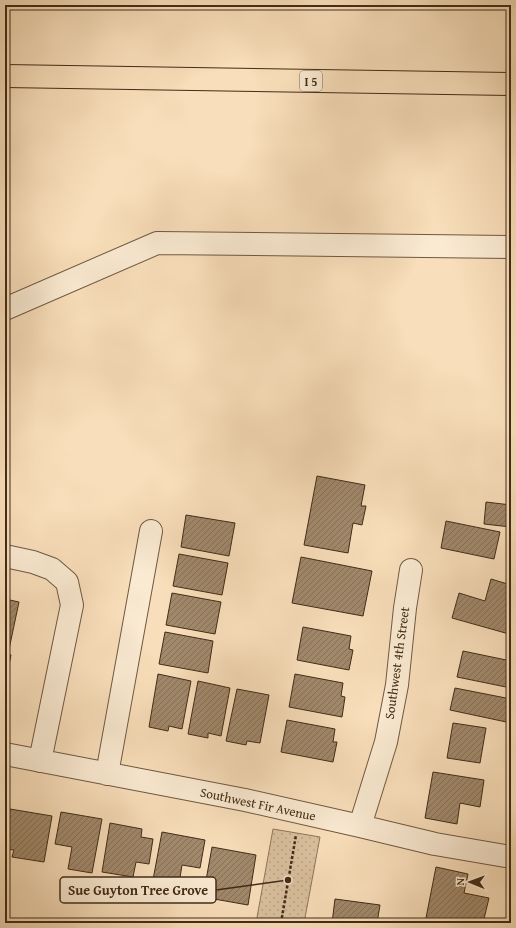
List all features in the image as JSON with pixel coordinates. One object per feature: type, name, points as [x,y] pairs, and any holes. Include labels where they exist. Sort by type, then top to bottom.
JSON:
[{"type":"highway","name":"I 5","points":[[5,76],[511,84]]},
{"type":"highway","name":"I 5","points":[[5,88],[110,78]]},
{"type":"street","points":[[5,309],[157,243],[511,247]]},
{"type":"street","points":[[107,774],[151,530]]},
{"type":"street","points":[[5,556],[33,562],[52,569],[67,582],[72,605],[40,761]]},
{"type":"street","name":"Southwest 4th Street","points":[[360,826],[386,742],[397,685],[404,608],[411,570]]},
{"type":"street","name":"Southwest Fir Avenue","points":[[5,754],[245,800],[435,844],[511,857]]},
{"type":"path","points":[[281,923],[300,812]]},
{"type":"shaded area","points":[[273,829],[320,837],[304,923],[256,923]]},
{"type":"building","points":[[317,476],[365,485],[361,506],[366,506],[362,525],[353,523],[348,553],[304,545]]},
{"type":"building","points":[[486,502],[511,505],[511,527],[484,524]]},
{"type":"building","points":[[186,515],[235,523],[229,556],[181,547]]},
{"type":"building","points":[[446,521],[500,532],[494,559],[441,548]]},
{"type":"building","points":[[179,554],[228,563],[222,595],[173,586]]},
{"type":"building","points":[[301,557],[372,571],[363,616],[292,603]]},
{"type":"building","points":[[491,579],[511,585],[511,628],[509,634],[452,618],[459,593],[485,601]]},
{"type":"building","points":[[172,593],[221,602],[215,634],[166,625]]},
{"type":"building","points":[[5,599],[19,602],[8,654],[11,655],[6,680]]},
{"type":"building","points":[[303,627],[351,636],[349,649],[353,650],[349,670],[297,660]]},
{"type":"building","points":[[165,632],[213,641],[208,673],[159,664]]},
{"type":"building","points":[[463,651],[511,661],[511,688],[457,677]]},
{"type":"building","points":[[158,674],[191,681],[182,729],[169,726],[168,731],[149,727]]},
{"type":"building","points":[[295,674],[343,683],[341,696],[345,697],[342,717],[289,707]]},
{"type":"building","points":[[198,681],[230,688],[221,736],[208,733],[208,738],[188,734]]},
{"type":"building","points":[[455,688],[511,699],[511,723],[450,710]]},
{"type":"building","points":[[237,689],[269,695],[260,743],[247,741],[246,745],[226,741]]},
{"type":"building","points":[[287,720],[335,729],[333,742],[337,742],[333,762],[281,752]]},
{"type":"building","points":[[453,723],[486,728],[480,763],[447,758]]},
{"type":"building","points":[[433,772],[484,780],[480,807],[460,803],[457,824],[425,818]]},
{"type":"building","points":[[10,809],[52,816],[44,862],[12,857],[14,850],[5,849],[5,839]]},
{"type":"building","points":[[61,812],[102,819],[92,873],[68,869],[72,847],[55,844]]},
{"type":"building","points":[[110,823],[142,829],[141,837],[153,839],[149,864],[136,862],[133,877],[102,872]]},
{"type":"building","points":[[162,832],[205,840],[200,868],[182,865],[178,890],[152,885]]},
{"type":"building","points":[[212,847],[256,855],[248,905],[203,897]]},
{"type":"building","points":[[436,867],[468,874],[464,893],[489,898],[483,923],[425,923]]},
{"type":"building","points":[[335,899],[380,905],[377,923],[332,923]]},
{"type":"place","name":"Sue Guyton Tree Grove","points":[[288,880]]}]
